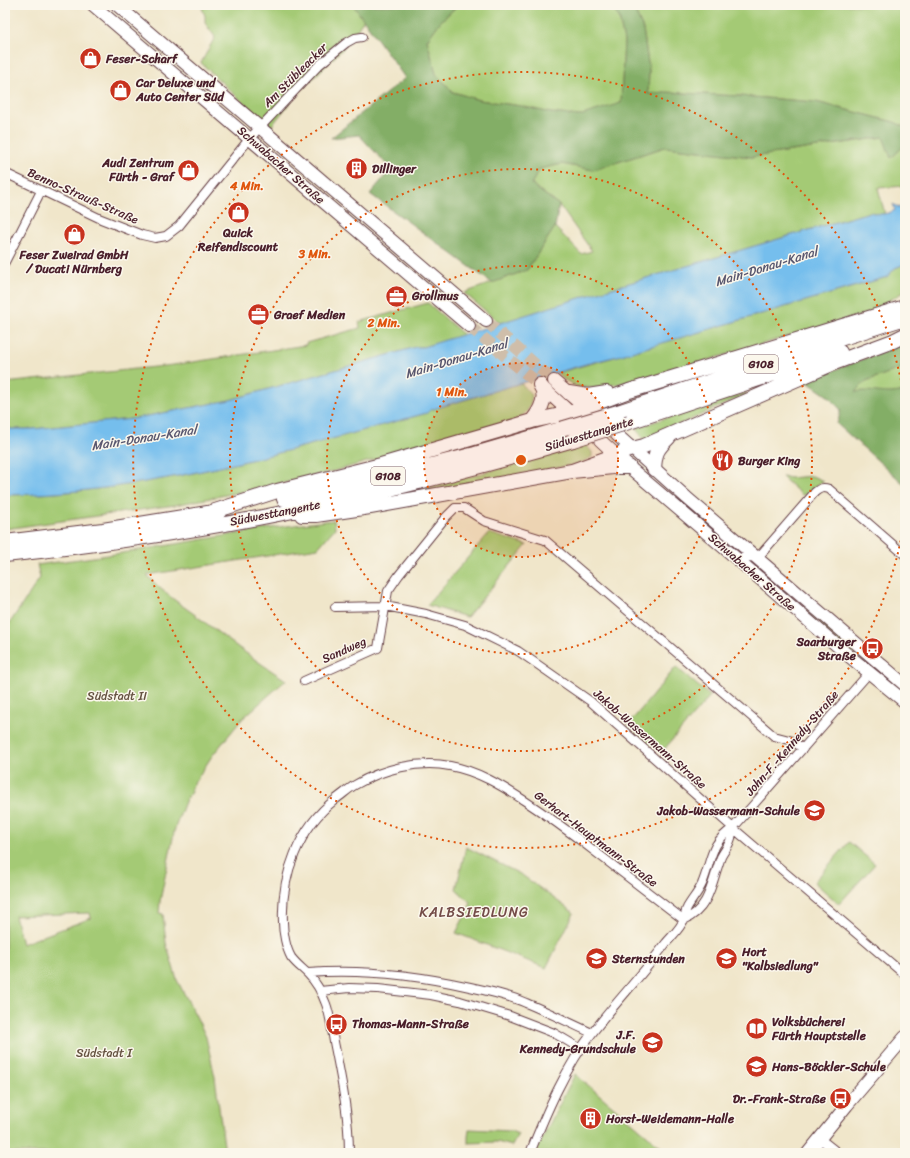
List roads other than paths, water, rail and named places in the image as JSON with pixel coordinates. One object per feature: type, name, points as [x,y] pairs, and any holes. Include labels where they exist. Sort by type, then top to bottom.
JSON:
[{"type":"highway","points":[[212,512],[277,491],[381,466],[532,421],[574,416],[629,391],[905,307]]},
{"type":"highway","name":"Südwesttangente","points":[[5,542],[103,530],[212,512],[280,500],[385,477],[561,430],[905,318]]},
{"type":"highway","name":"Südwesttangente","points":[[5,555],[142,538],[274,514],[385,491],[478,467],[572,440],[905,330]]},
{"type":"highway","points":[[572,471],[644,446],[827,366],[894,341],[905,335]]},
{"type":"highway","points":[[532,421],[540,411],[543,403],[544,392],[540,385]]},
{"type":"highway","points":[[568,393],[588,396],[629,391]]},
{"type":"highway","points":[[654,469],[655,456],[671,434]]},
{"type":"highway","points":[[274,514],[316,515],[572,471],[629,467]]},
{"type":"main road","name":"Schwabacher Straße","points":[[93,5],[469,326]]},
{"type":"main road","name":"Schwabacher Straße","points":[[116,5],[486,321]]},
{"type":"main road","points":[[554,381],[588,410]]},
{"type":"main road","points":[[540,385],[574,416]]},
{"type":"main road","name":"Schwabacher Straße","points":[[617,435],[755,557],[905,685]]},
{"type":"main road","name":"Schwabacher Straße","points":[[600,440],[615,455],[869,673],[905,702]]},
{"type":"main road","points":[[808,1153],[819,1138],[905,1038]]},
{"type":"street","name":"Am Stübleacker","points":[[250,138],[319,65],[346,43],[354,38],[362,37]]},
{"type":"street","name":"Benno-Strauß-Straße","points":[[5,174],[129,231],[155,238],[166,236],[179,226],[250,138]]},
{"type":"street","points":[[5,262],[41,191]]},
{"type":"street","points":[[736,558],[755,557],[762,553],[820,488],[829,489],[905,554]]},
{"type":"street","points":[[385,606],[388,591],[399,575],[445,518],[455,508],[464,508],[484,521],[545,540],[774,736],[793,741],[803,749]]},
{"type":"street","name":"Jakob-Wassermann-Straße","points":[[335,607],[385,606],[426,614],[466,625],[518,651],[590,701],[733,828],[905,975]]},
{"type":"street","name":"Sandweg","points":[[304,681],[378,648],[385,606]]},
{"type":"street","name":"John-F.-Kennedy-Straße","points":[[530,1153],[560,1086],[592,1033],[655,958],[684,920],[694,916],[702,907],[708,896],[722,856],[730,842],[733,828],[869,673]]},
{"type":"street","name":"Gerhart-Hauptmann-Straße","points":[[349,1153],[343,1090],[327,1006],[320,991],[308,973],[299,966],[291,956],[283,924],[284,900],[291,860],[310,826],[327,806],[354,785],[378,774],[415,764],[450,766],[485,777],[507,789],[558,823],[684,920]]},
{"type":"street","points":[[308,973],[382,972],[439,980],[495,993],[525,1002],[592,1033]]},
{"type":"street","points":[[320,991],[349,988],[431,995],[460,1000],[510,1016],[554,1033],[581,1049]]},
{"type":"street","points":[[819,1138],[838,1153]]},
{"type":"water","name":"Main-Donau-Kanal","points":[[893,204],[898,207],[905,208],[905,264],[895,268],[887,277],[430,410],[427,413],[271,455],[218,468],[112,487],[59,493],[5,495],[5,429],[33,429],[132,419],[230,400],[416,347],[423,347],[599,292],[870,212],[886,214],[895,210]]},
{"type":"tunnel","points":[[486,321],[554,381]]},
{"type":"tunnel","points":[[469,326],[540,385]]},
{"type":"place","name":"Feser-Scharf","points":[[90,59]]},
{"type":"place","name":"Car Deluxe und Auto Center Süd","points":[[121,90]]},
{"type":"place","name":"Dillinger","points":[[357,169]]},
{"type":"place","name":"Audi Zentrum Fürth - Graf","points":[[189,170]]},
{"type":"place","name":"Quick Reifendiscount","points":[[238,212]]},
{"type":"place","name":"Feser Zweirad GmbH / Ducati Nürnberg","points":[[74,234]]},
{"type":"place","name":"Grollmus","points":[[396,296]]},
{"type":"place","name":"Graef Medien","points":[[258,315]]},
{"type":"place","name":"Burger King","points":[[723,461]]},
{"type":"place","name":"Saarburger Straße","points":[[872,649]]},
{"type":"place","name":"Jakob-Wassermann-Schule","points":[[815,811]]},
{"type":"place","name":"Sternstunden","points":[[597,959]]},
{"type":"place","name":"Hort \"Kalbsiedlung\"","points":[[726,959]]},
{"type":"place","name":"Thomas-Mann-Straße","points":[[337,1024]]},
{"type":"place","name":"Volksbücherei Fürth Hauptstelle","points":[[757,1029]]},
{"type":"place","name":"J.F. Kennedy-Grundschule","points":[[652,1042]]},
{"type":"place","name":"Hans-Böckler-Schule","points":[[756,1067]]},
{"type":"place","name":"Dr.-Frank-Straße","points":[[841,1099]]},
{"type":"place","name":"Horst-Weidemann-Halle","points":[[591,1119]]},
{"type":"district","name":"KALBSIEDLUNG","points":[[474,912]]},
{"type":"park label","name":"Südstadt II","points":[[117,696]]},
{"type":"park label","name":"Südstadt I","points":[[104,1053]]}]
